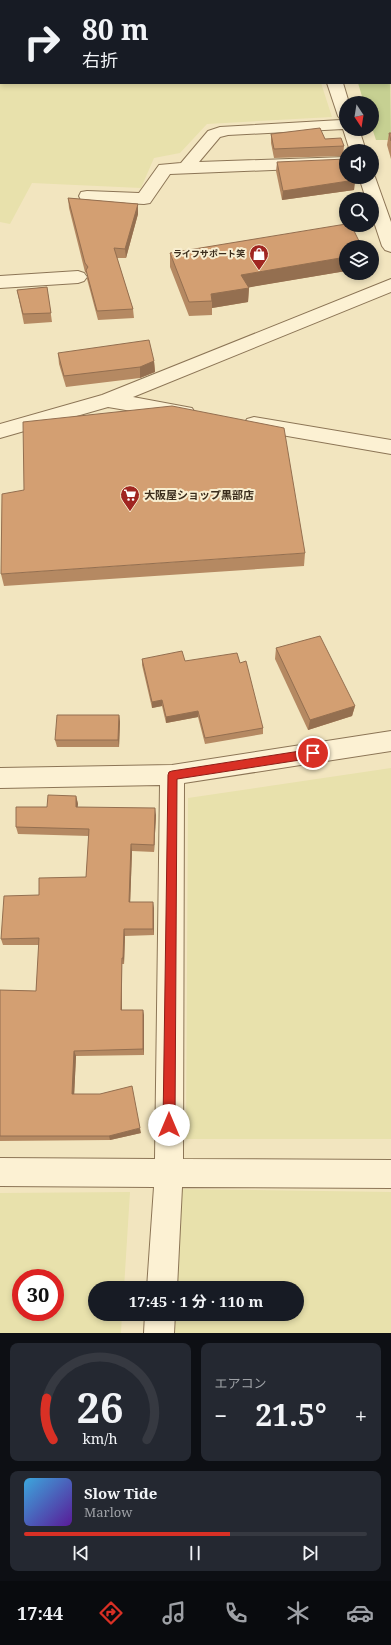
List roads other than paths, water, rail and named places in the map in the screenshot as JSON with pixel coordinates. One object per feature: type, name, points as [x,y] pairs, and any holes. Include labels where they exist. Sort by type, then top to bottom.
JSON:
[{"type":"street","points":[[335,84],[339,96]]},
{"type":"street","points":[[186,168],[214,134],[226,130],[339,124]]},
{"type":"street","points":[[87,196],[144,199],[165,170],[339,162]]},
{"type":"street","points":[[369,184],[391,246]]},
{"type":"street","points":[[0,282],[78,276]]},
{"type":"street","points":[[0,431],[108,400],[391,285]]},
{"type":"street","points":[[108,400],[202,416]]},
{"type":"street","points":[[234,421],[391,447]]},
{"type":"street","points":[[0,778],[172,775],[391,741]]},
{"type":"street","points":[[162,1281],[169,1172],[172,775]]},
{"type":"street","points":[[0,1172],[391,1174]]},
{"type":"street","points":[[159,1333],[160,1321]]},
{"type":"place","name":"ライフサポート笑","points":[[259,271]]},
{"type":"place","name":"大阪屋ショップ黒部店","points":[[130,512]]}]
